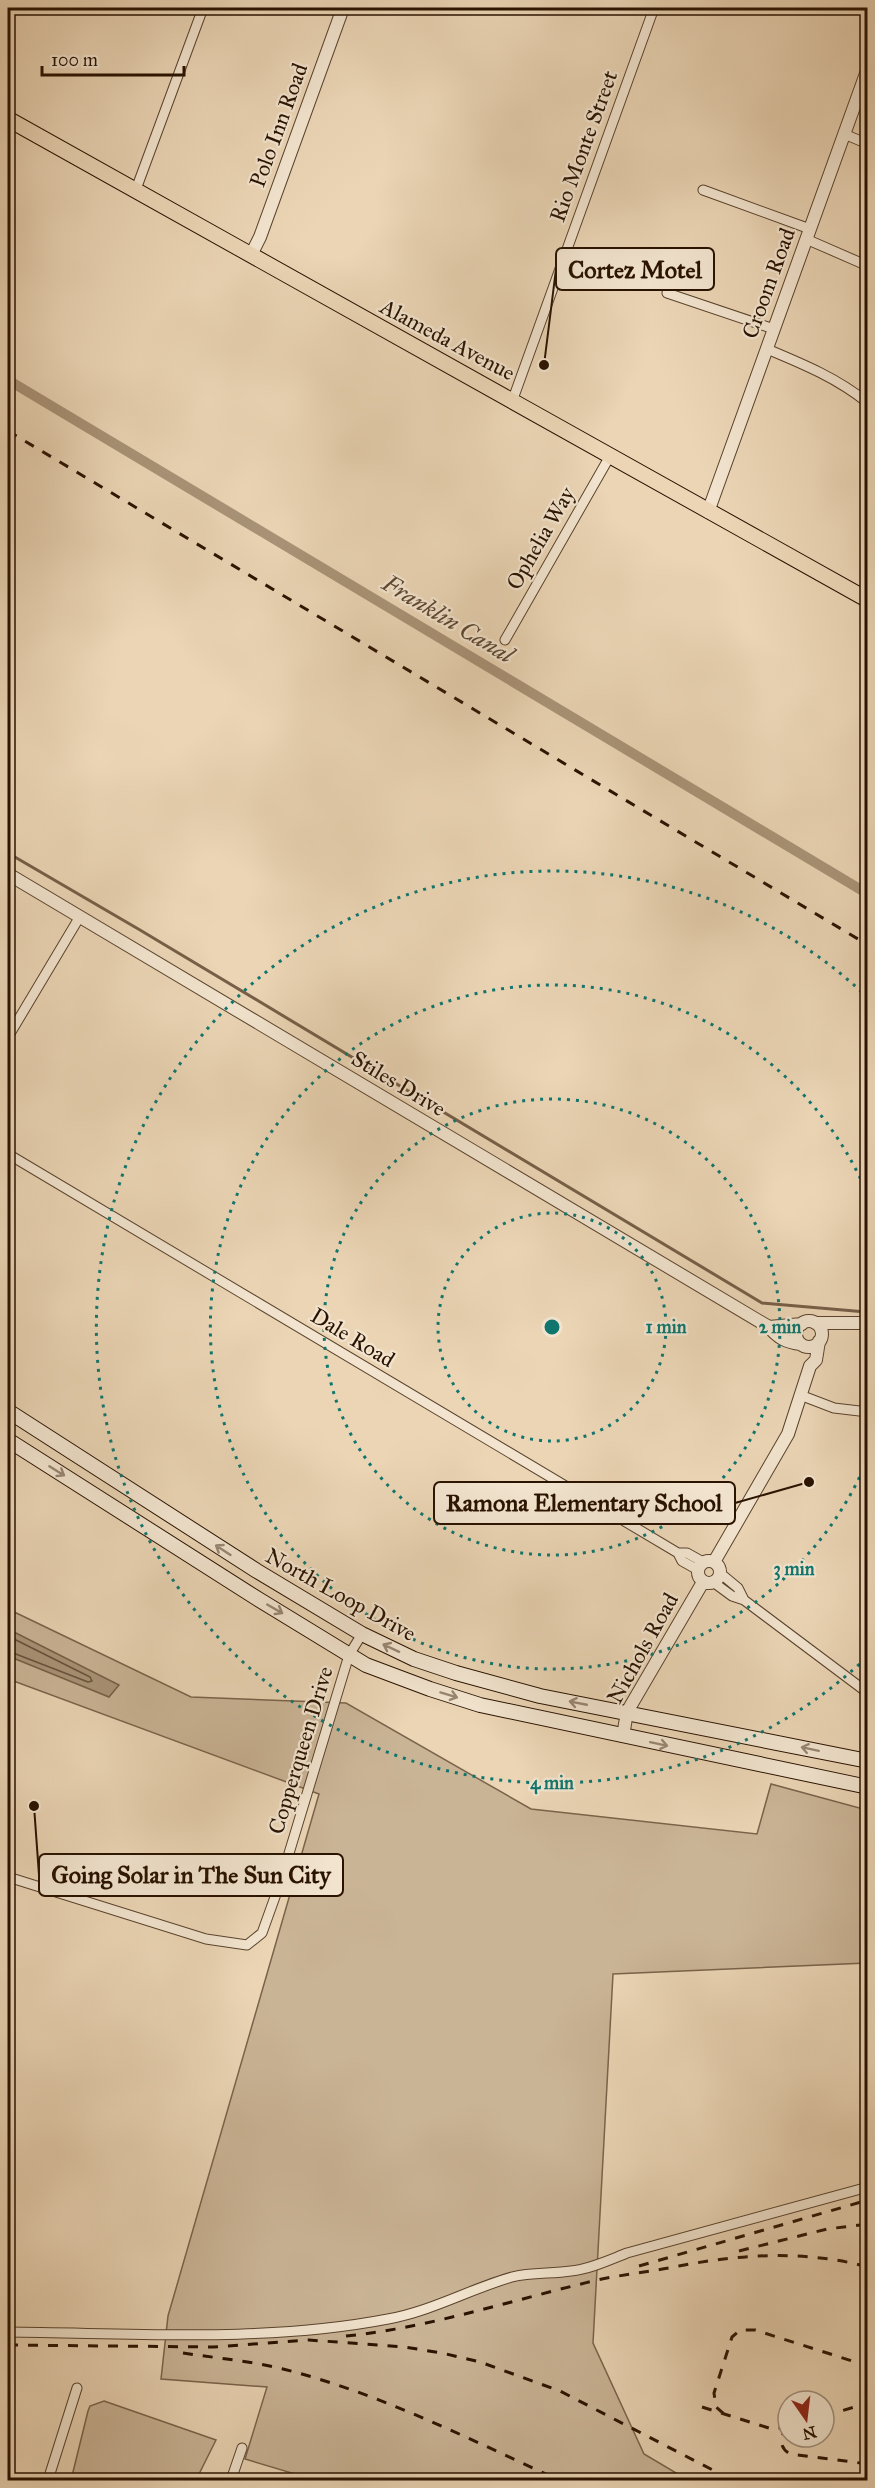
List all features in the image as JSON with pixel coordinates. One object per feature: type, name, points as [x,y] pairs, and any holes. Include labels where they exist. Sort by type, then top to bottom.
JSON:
[{"type":"main road","name":"Alameda Avenue","points":[[8,119],[419,350],[513,399],[708,512],[867,600]]},
{"type":"main road","name":"North Loop Drive","points":[[8,1411],[257,1571],[362,1634],[414,1659],[540,1696],[867,1761]]},
{"type":"main road","name":"North Loop Drive","points":[[8,1440],[349,1655],[366,1665],[398,1678],[480,1705],[867,1787]]},
{"type":"main road","points":[[90,1491],[102,1472]]},
{"type":"street","points":[[135,192],[203,8]]},
{"type":"street","name":"Polo Inn Road","points":[[250,255],[260,237],[343,8]]},
{"type":"street","name":"Rio Monte Street","points":[[513,399],[654,8]]},
{"type":"street","name":"Croom Road","points":[[708,512],[867,68]]},
{"type":"street","points":[[844,134],[867,144]]},
{"type":"street","points":[[703,190],[808,234],[867,266]]},
{"type":"street","points":[[667,293],[774,329]]},
{"type":"street","points":[[766,349],[816,369],[848,387],[867,403]]},
{"type":"street","name":"Ophelia Way","points":[[505,640],[610,456]]},
{"type":"street","name":"Stiles Drive","points":[[8,874],[769,1327],[785,1341],[802,1345]]},
{"type":"street","points":[[8,1037],[80,918]]},
{"type":"street","name":"Dale Road","points":[[8,1154],[678,1553],[687,1552],[732,1596],[744,1600],[867,1693]]},
{"type":"street","points":[[808,1323],[821,1330],[820,1340]]},
{"type":"street","points":[[808,1323],[796,1334],[810,1366]]},
{"type":"street","points":[[769,1327],[808,1323],[867,1323]]},
{"type":"street","points":[[802,1345],[813,1346],[838,1323]]},
{"type":"street","name":"Nichols Road","points":[[623,1736],[627,1712],[788,1434],[810,1366],[816,1360],[820,1340]]},
{"type":"street","points":[[800,1395],[834,1408],[867,1412]]},
{"type":"street","name":"Copperqueen Drive","points":[[8,1877],[206,1939],[247,1945],[262,1933],[280,1883],[349,1655],[362,1634]]},
{"type":"street","points":[[8,2332],[237,2334],[322,2330],[390,2319],[427,2309],[516,2276],[588,2268],[627,2253],[867,2187]]},
{"type":"street","points":[[48,2481],[77,2388]]},
{"type":"street","points":[[231,2481],[242,2448]]},
{"type":"shaded area","points":[[8,1609],[191,1697],[346,1703],[531,1809],[757,1834],[771,1784],[867,1810],[867,1963],[613,1974],[593,2343],[644,2454],[688,2480],[315,2480],[245,2459],[267,2387],[161,2379],[168,2316],[319,1794],[8,1679]]},
{"type":"shaded area","points":[[104,2401],[216,2440],[196,2480],[71,2480],[90,2406]]},
{"type":"water","points":[[8,1629],[119,1685],[109,1697],[8,1656]]},
{"type":"waterway","name":"Franklin Canal","points":[[8,380],[868,894]]},
{"type":"waterway","points":[[8,853],[762,1303],[866,1312]]},
{"type":"railway","points":[[8,431],[868,945]]},
{"type":"railway","points":[[639,2266],[868,2200]]},
{"type":"railway","points":[[739,2251],[827,2229],[868,2224]]},
{"type":"railway","points":[[346,2336],[435,2321],[605,2278],[703,2262],[750,2257],[797,2256],[868,2267]]},
{"type":"railway","points":[[724,2414],[716,2407],[714,2393],[732,2337],[740,2330],[755,2330],[868,2366]]},
{"type":"railway","points":[[8,2345],[213,2347],[309,2340],[404,2347],[442,2353],[480,2362],[560,2391],[732,2480]]},
{"type":"railway","points":[[183,2353],[271,2366],[319,2379],[423,2418],[559,2480]]},
{"type":"railway","points":[[836,2412],[868,2403]]},
{"type":"railway","points":[[702,2407],[776,2428]]},
{"type":"railway","points":[[784,2449],[790,2454],[868,2464]]},
{"type":"place","name":"Cortez Motel","points":[[544,365]]},
{"type":"place","name":"Ramona Elementary School","points":[[809,1482]]},
{"type":"place","name":"Going Solar in The Sun City","points":[[34,1806]]}]
